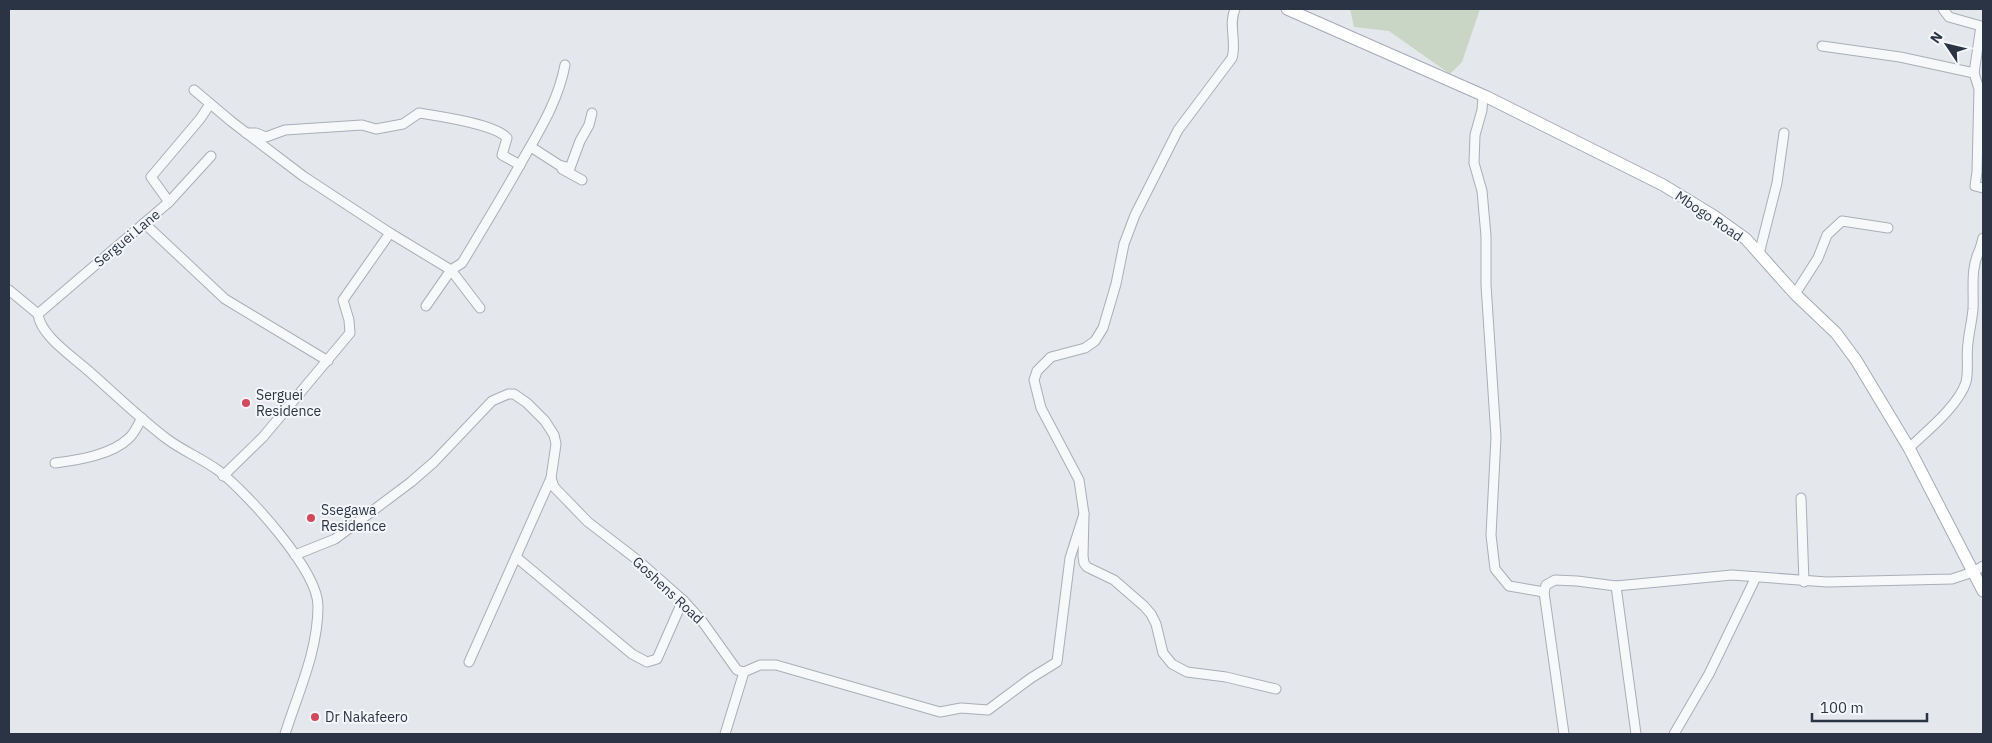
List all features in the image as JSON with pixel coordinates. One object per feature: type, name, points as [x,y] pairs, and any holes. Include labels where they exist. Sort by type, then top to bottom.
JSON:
[{"type":"main road","name":"Mbogo Road","points":[[1287,9],[1483,95],[1662,185],[1746,239],[1795,294],[1841,340],[1856,360],[1909,448],[1983,592]]},
{"type":"street","points":[[1235,9],[1232,29],[1235,50],[1232,58],[1178,130],[1135,215],[1124,244],[1116,284],[1103,328],[1095,341],[1085,348],[1051,356],[1037,371],[1034,380],[1035,392],[1041,408],[1079,480],[1084,514],[1084,563],[1094,571],[1114,580],[1148,610],[1156,624],[1163,653],[1172,664],[1187,672],[1226,677],[1276,689]]},
{"type":"street","points":[[1943,9],[1949,17],[1982,26],[1974,73],[1979,89],[1975,186],[1983,188]]},
{"type":"street","points":[[1822,46],[1900,57],[1974,73]]},
{"type":"street","points":[[426,306],[451,270],[462,263],[520,165],[554,104],[565,65]]},
{"type":"street","points":[[194,90],[246,133],[303,176],[451,270],[480,308]]},
{"type":"street","points":[[1483,95],[1482,110],[1475,135],[1474,163],[1482,191],[1486,236],[1486,285],[1496,437],[1492,544],[1495,568],[1509,586],[1544,592]]},
{"type":"street","points":[[169,202],[151,177],[200,119],[210,104]]},
{"type":"street","points":[[246,133],[266,136],[285,130],[362,126],[376,129],[403,124],[419,113],[474,124],[502,133],[506,138],[502,155],[520,165]]},
{"type":"street","points":[[530,147],[558,165],[570,168],[580,141],[589,125],[592,113]]},
{"type":"street","points":[[1758,254],[1777,183],[1784,133]]},
{"type":"street","points":[[525,156],[538,153],[582,180]]},
{"type":"street","name":"Serguei Lane","points":[[38,314],[169,202],[211,156]]},
{"type":"street","points":[[1795,294],[1818,258],[1827,235],[1842,221],[1888,228]]},
{"type":"street","points":[[144,223],[225,299],[328,361]]},
{"type":"street","points":[[223,476],[263,437],[350,333],[349,320],[343,300],[390,233]]},
{"type":"street","points":[[1909,448],[1953,404],[1961,393],[1966,381],[1967,346],[1973,311],[1974,268],[1982,250],[1983,238]]},
{"type":"street","points":[[9,290],[38,314],[39,323],[62,348],[142,418],[167,438],[223,476],[256,506],[295,555],[312,585],[318,606],[312,655],[285,734]]},
{"type":"street","points":[[295,555],[335,539],[375,510],[434,462],[492,401],[508,394],[514,394],[527,403],[554,435],[556,444],[551,478],[469,662]]},
{"type":"street","points":[[55,463],[84,459],[108,451],[129,438],[142,418]]},
{"type":"street","name":"Goshens Road","points":[[551,478],[554,487],[588,522],[640,562],[683,600],[702,621],[737,670],[744,672]]},
{"type":"street","points":[[1801,498],[1804,582]]},
{"type":"street","points":[[725,734],[744,672],[760,665],[776,665],[940,712],[961,708],[988,710],[1031,678],[1057,662],[1070,558],[1084,514]]},
{"type":"street","points":[[516,557],[632,654],[647,662],[657,659],[683,600]]},
{"type":"street","points":[[1564,734],[1544,592],[1546,585],[1555,580],[1616,586],[1732,575],[1804,582],[1952,579],[1973,572],[1983,566]]},
{"type":"street","points":[[1674,734],[1708,674],[1756,577]]},
{"type":"street","points":[[1616,586],[1636,734]]},
{"type":"green space","points":[[1350,9],[1480,9],[1462,62],[1450,74],[1389,31],[1354,27]]},
{"type":"place","name":"Serguei Residence","points":[[246,403]]},
{"type":"place","name":"Ssegawa Residence","points":[[311,518]]},
{"type":"place","name":"Dr Nakafeero","points":[[315,717]]}]
